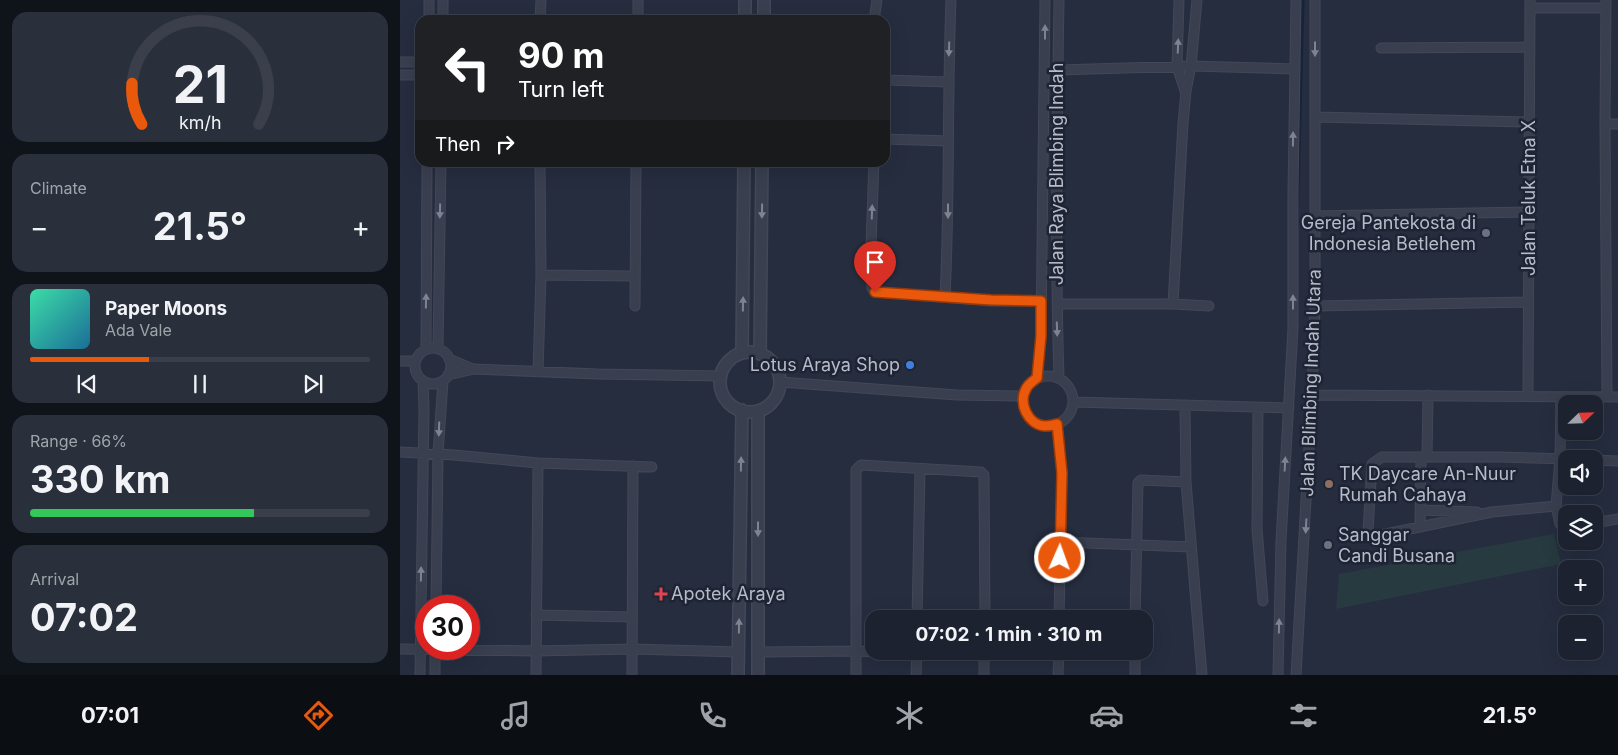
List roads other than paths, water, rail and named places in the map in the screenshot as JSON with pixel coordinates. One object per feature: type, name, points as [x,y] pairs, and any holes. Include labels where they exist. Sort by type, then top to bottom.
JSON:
[{"type":"street","points":[[428,15],[429,0]]},
{"type":"street","points":[[443,0],[443,15]]},
{"type":"street","points":[[540,0],[540,15]]},
{"type":"street","points":[[638,0],[638,15]]},
{"type":"street","points":[[745,0],[745,15]]},
{"type":"street","points":[[764,0],[764,15]]},
{"type":"street","points":[[875,15],[877,0]]},
{"type":"street","points":[[945,297],[948,243],[948,82],[951,0]]},
{"type":"street","name":"Jalan Raya Blimbing Indah","points":[[1037,378],[1041,336],[1045,0]]},
{"type":"street","name":"Jalan Raya Blimbing Indah","points":[[1059,0],[1057,304],[1059,378]]},
{"type":"street","points":[[1179,0],[1177,66],[1186,92]]},
{"type":"street","points":[[1174,304],[1186,92],[1191,66],[1197,0]]},
{"type":"street","name":"Jalan Blimbing Indah Utara","points":[[1278,675],[1281,541],[1293,328],[1296,0]]},
{"type":"street","name":"Jalan Blimbing Indah Utara","points":[[1296,675],[1312,395],[1315,306],[1315,0]]},
{"type":"street","points":[[1530,4],[1606,4],[1607,396]]},
{"type":"street","name":"Jalan Teluk Etna X","points":[[1528,397],[1530,4]]},
{"type":"street","points":[[1381,48],[1530,47]]},
{"type":"street","points":[[400,62],[415,62]]},
{"type":"street","points":[[1058,70],[1177,66],[1294,69]]},
{"type":"street","points":[[400,75],[415,75]]},
{"type":"street","points":[[890,80],[948,82]]},
{"type":"street","points":[[1316,117],[1528,122]]},
{"type":"street","points":[[1605,124],[1618,124]]},
{"type":"street","points":[[890,139],[948,141]]},
{"type":"street","points":[[426,349],[428,167]]},
{"type":"street","points":[[438,349],[441,167]]},
{"type":"street","points":[[538,372],[541,275],[540,167]]},
{"type":"street","points":[[635,306],[636,167]]},
{"type":"street","points":[[742,353],[744,167]]},
{"type":"street","points":[[760,354],[762,167]]},
{"type":"street","points":[[874,167],[870,245],[872,288],[877,294],[1041,301]]},
{"type":"street","points":[[1315,216],[1529,212]]},
{"type":"street","points":[[541,275],[635,276]]},
{"type":"street","points":[[1315,306],[1528,302]]},
{"type":"street","points":[[1057,304],[1174,304],[1209,306]]},
{"type":"street","points":[[436,595],[438,454],[446,378],[450,370],[449,359],[445,353],[438,349],[426,349],[420,353],[415,361],[416,372],[423,381],[433,384],[446,378],[474,370],[721,376]]},
{"type":"street","points":[[742,353],[760,354],[771,360],[776,367],[780,382],[778,391],[774,400],[767,407],[758,411],[748,412],[730,404],[724,396],[721,386],[721,376],[728,361],[742,353]]},
{"type":"street","points":[[449,359],[474,370]]},
{"type":"street","points":[[400,361],[415,361]]},
{"type":"street","points":[[1045,376],[1059,378],[1070,388],[1073,402],[1071,411],[1065,419],[1057,424],[1044,426],[1032,420],[1024,409],[1023,396],[1030,382],[1037,378],[1045,376]]},
{"type":"street","points":[[421,595],[423,381]]},
{"type":"street","points":[[780,382],[957,394],[1023,396]]},
{"type":"street","points":[[1312,395],[1558,397]]},
{"type":"street","points":[[1420,527],[1428,395]]},
{"type":"street","points":[[1603,396],[1618,397]]},
{"type":"street","points":[[1073,402],[1289,408]]},
{"type":"street","points":[[1185,405],[1186,482],[1202,675]]},
{"type":"street","points":[[1258,408],[1257,529],[1263,601]]},
{"type":"street","points":[[738,675],[742,410]]},
{"type":"street","points":[[758,411],[758,675]]},
{"type":"street","points":[[1057,424],[1062,473],[1059,610]]},
{"type":"street","points":[[400,452],[538,463],[652,467]]},
{"type":"street","points":[[1556,506],[1492,512],[1376,536],[1370,535],[1368,531],[1372,464],[1382,457],[1558,459]]},
{"type":"street","points":[[1603,460],[1618,461]]},
{"type":"street","points":[[536,675],[538,463]]},
{"type":"street","points":[[856,675],[856,470],[863,465],[981,472],[985,477],[985,610]]},
{"type":"street","points":[[632,466],[632,675]]},
{"type":"street","points":[[918,610],[920,469]]},
{"type":"street","points":[[1135,610],[1138,482],[1142,480],[1186,482]]},
{"type":"street","points":[[1558,494],[1556,506],[1558,515]]},
{"type":"street","points":[[1420,510],[1492,512]]},
{"type":"street","points":[[1603,522],[1618,519]]},
{"type":"street","points":[[1060,542],[1191,547]]},
{"type":"street","points":[[536,615],[632,617]]},
{"type":"street","points":[[400,649],[415,649]]},
{"type":"street","points":[[480,650],[632,649],[739,652]]},
{"type":"street","points":[[758,652],[865,650]]},
{"type":"street","points":[[420,660],[420,675]]},
{"type":"street","points":[[435,660],[435,675]]},
{"type":"street","points":[[916,675],[917,660]]},
{"type":"street","points":[[984,660],[984,675]]},
{"type":"street","points":[[1058,660],[1058,675]]},
{"type":"street","points":[[1135,660],[1135,675]]},
{"type":"waterway","points":[[1297,227],[1303,0]]},
{"type":"place","name":"Gereja Pantekosta di Indonesia Betlehem","points":[[1486,233]]},
{"type":"place","name":"Lotus Araya Shop","points":[[910,365]]},
{"type":"place","name":"TK Daycare An-Nuur Rumah Cahaya","points":[[1329,484]]},
{"type":"place","name":"Sanggar Candi Busana","points":[[1328,545]]},
{"type":"place","name":"Apotek Araya","points":[[661,594]]}]
